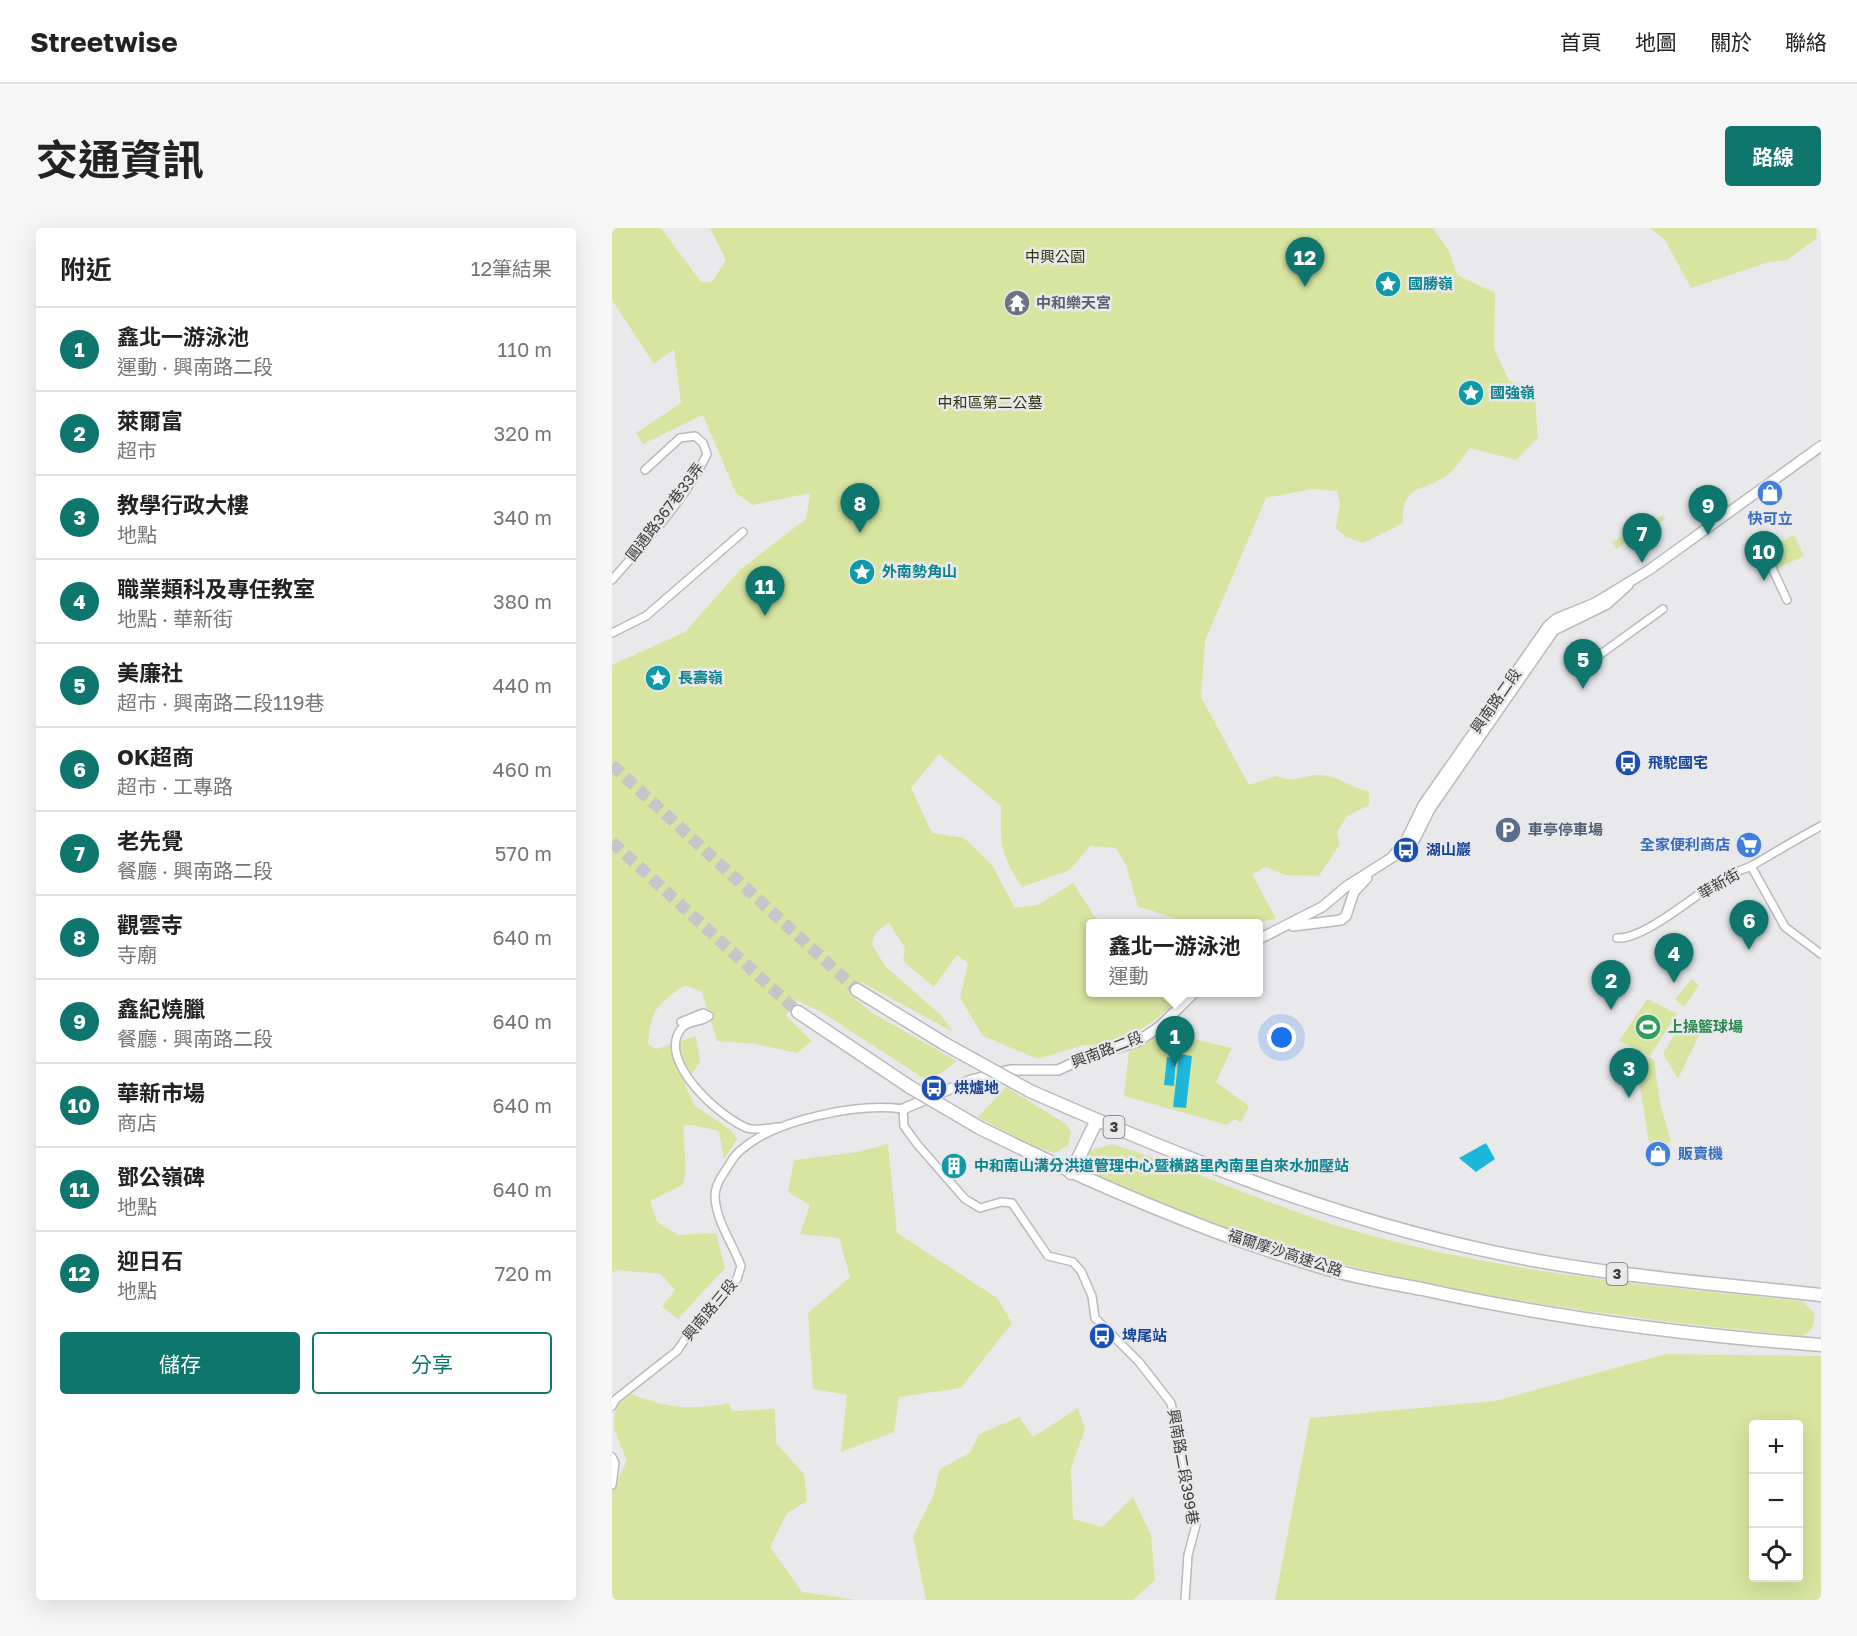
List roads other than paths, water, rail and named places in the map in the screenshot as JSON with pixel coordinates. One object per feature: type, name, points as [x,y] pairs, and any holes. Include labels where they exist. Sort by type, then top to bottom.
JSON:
[{"type":"highway","name":"3","points":[[857,990],[945,1044],[1030,1091],[1199,1163],[1273,1189],[1409,1232],[1488,1251],[1593,1270],[1821,1295]]},
{"type":"highway","name":"福爾摩沙高速公路","points":[[798,1012],[910,1087],[980,1128],[1071,1173],[1202,1227],[1330,1269],[1515,1308],[1639,1327],[1821,1345]]},
{"type":"highway","points":[[1071,1173],[1097,1120]]},
{"type":"street","name":"圓通路367巷33弄","points":[[612,580],[651,535],[701,467],[707,454],[703,443],[695,436],[680,438],[645,470]]},
{"type":"street","name":"興南路二段","points":[[1263,936],[1322,907],[1347,886],[1393,856],[1412,831],[1423,805],[1548,626],[1556,619],[1595,603],[1631,581],[1821,446]]},
{"type":"street","points":[[612,633],[646,616],[743,532]]},
{"type":"street","points":[[1766,555],[1787,600]]},
{"type":"street","points":[[1580,669],[1663,609]]},
{"type":"street","name":"華新街","points":[[1617,938],[1623,938],[1645,929],[1725,877],[1751,866],[1821,826]]},
{"type":"street","name":"興南路二段","points":[[1270,932],[1305,923],[1341,920],[1346,916],[1353,892],[1381,864]]},
{"type":"street","points":[[1751,866],[1785,927],[1821,954]]},
{"type":"street","name":"興南路二段","points":[[903,1109],[971,1080],[1010,1070],[1058,1070],[1086,1057],[1137,1042],[1159,1028],[1191,997]]},
{"type":"street","points":[[681,1022],[703,1013],[710,1016],[686,1025],[680,1030],[678,1038],[677,1052],[682,1067],[699,1095],[749,1129],[785,1127]]},
{"type":"street","name":"興南路三段","points":[[612,1406],[616,1399],[677,1351],[701,1316],[737,1279],[741,1266],[719,1215],[715,1196],[718,1181],[739,1151],[753,1141],[785,1127],[841,1112],[891,1107],[903,1109]]},
{"type":"street","name":"興南路二段399巷","points":[[903,1109],[904,1126],[965,1199],[980,1208],[1001,1202],[1012,1203],[1048,1256],[1073,1262],[1081,1270],[1092,1296],[1095,1318],[1139,1362],[1172,1403],[1196,1525],[1188,1555],[1185,1600]]},
{"type":"street","points":[[612,1457],[615,1463],[612,1485]]},
{"type":"water","points":[[1179,1054],[1192,1056],[1186,1108],[1173,1107]]},
{"type":"water","points":[[1167,1057],[1176,1058],[1174,1086],[1164,1085]]},
{"type":"water","points":[[1486,1143],[1495,1159],[1476,1172],[1459,1158]]},
{"type":"tunnel","points":[[612,765],[857,990]]},
{"type":"tunnel","points":[[612,842],[798,1012]]},
{"type":"place","name":"國勝嶺","points":[[1388,284]]},
{"type":"place","name":"迎日石","points":[[1305,287]]},
{"type":"place","name":"中和樂天宮","points":[[1017,303]]},
{"type":"place","name":"國強嶺","points":[[1471,393]]},
{"type":"place","name":"快可立","points":[[1770,493]]},
{"type":"place","name":"觀雲寺","points":[[860,533]]},
{"type":"place","name":"鑫紀燒臘","points":[[1708,535]]},
{"type":"place","name":"老先覺","points":[[1642,563]]},
{"type":"place","name":"外南勢角山","points":[[862,572]]},
{"type":"place","name":"華新市場","points":[[1764,581]]},
{"type":"place","name":"鄧公嶺碑","points":[[765,616]]},
{"type":"place","name":"長壽嶺","points":[[658,678]]},
{"type":"place","name":"美廉社","points":[[1583,689]]},
{"type":"place","name":"飛駝國宅","points":[[1628,763]]},
{"type":"place","name":"車亭停車場","points":[[1508,830]]},
{"type":"place","name":"全家便利商店","points":[[1749,845]]},
{"type":"place","name":"湖山巖","points":[[1406,850]]},
{"type":"place","name":"OK超商","points":[[1749,950]]},
{"type":"place","name":"職業類科及專任教室","points":[[1674,983]]},
{"type":"place","name":"萊爾富","points":[[1611,1010]]},
{"type":"place","name":"上操籃球場","points":[[1648,1027]]},
{"type":"place","name":"鑫北一游泳池","points":[[1175,1066]]},
{"type":"place","name":"烘爐地","points":[[934,1088]]},
{"type":"place","name":"教學行政大樓","points":[[1629,1098]]},
{"type":"place","name":"販賣機","points":[[1658,1154]]},
{"type":"place","name":"中和南山溝分洪道管理中心暨橫路里內南里自來水加壓站","points":[[954,1166]]},
{"type":"place","name":"埤尾站","points":[[1102,1336]]},
{"type":"park label","name":"中興公園","points":[[1055,257]]},
{"type":"park label","name":"中和區第二公墓","points":[[990,403]]}]
